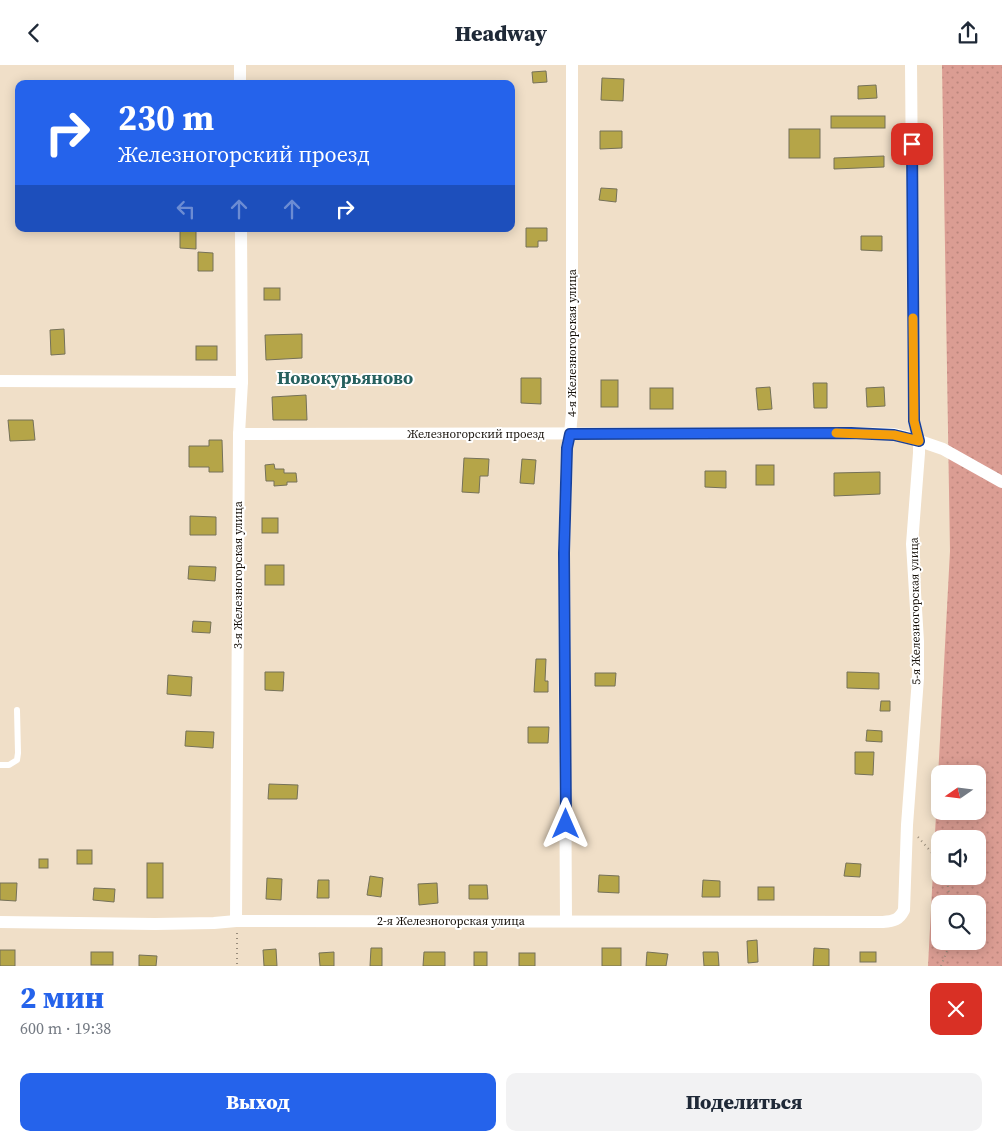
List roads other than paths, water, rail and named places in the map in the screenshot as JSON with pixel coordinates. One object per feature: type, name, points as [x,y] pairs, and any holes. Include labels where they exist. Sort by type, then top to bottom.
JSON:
[{"type":"street","points":[[240,65],[240,80]]},
{"type":"street","name":"4-я Железногорская улица","points":[[566,921],[564,553],[567,448],[572,413],[572,65]]},
{"type":"street","name":"5-я Железногорская улица","points":[[901,916],[904,910],[907,825],[918,678],[918,641],[912,544],[919,441],[914,421],[911,65]]},
{"type":"street","name":"3-я Железногорская улица","points":[[236,921],[239,434],[242,382],[241,232]]},
{"type":"street","points":[[0,381],[242,382]]},
{"type":"street","name":"Железногорский проезд","points":[[239,434],[851,433],[894,435],[943,449],[1002,482]]},
{"type":"street","name":"2-я Железногорская улица","points":[[0,922],[165,924],[236,921],[883,922],[896,920],[901,916]]},
{"type":"lane","points":[[0,765],[9,765],[17,760],[17,710]]},
{"type":"district","name":"Новокурьяново","points":[[345,377]]}]
